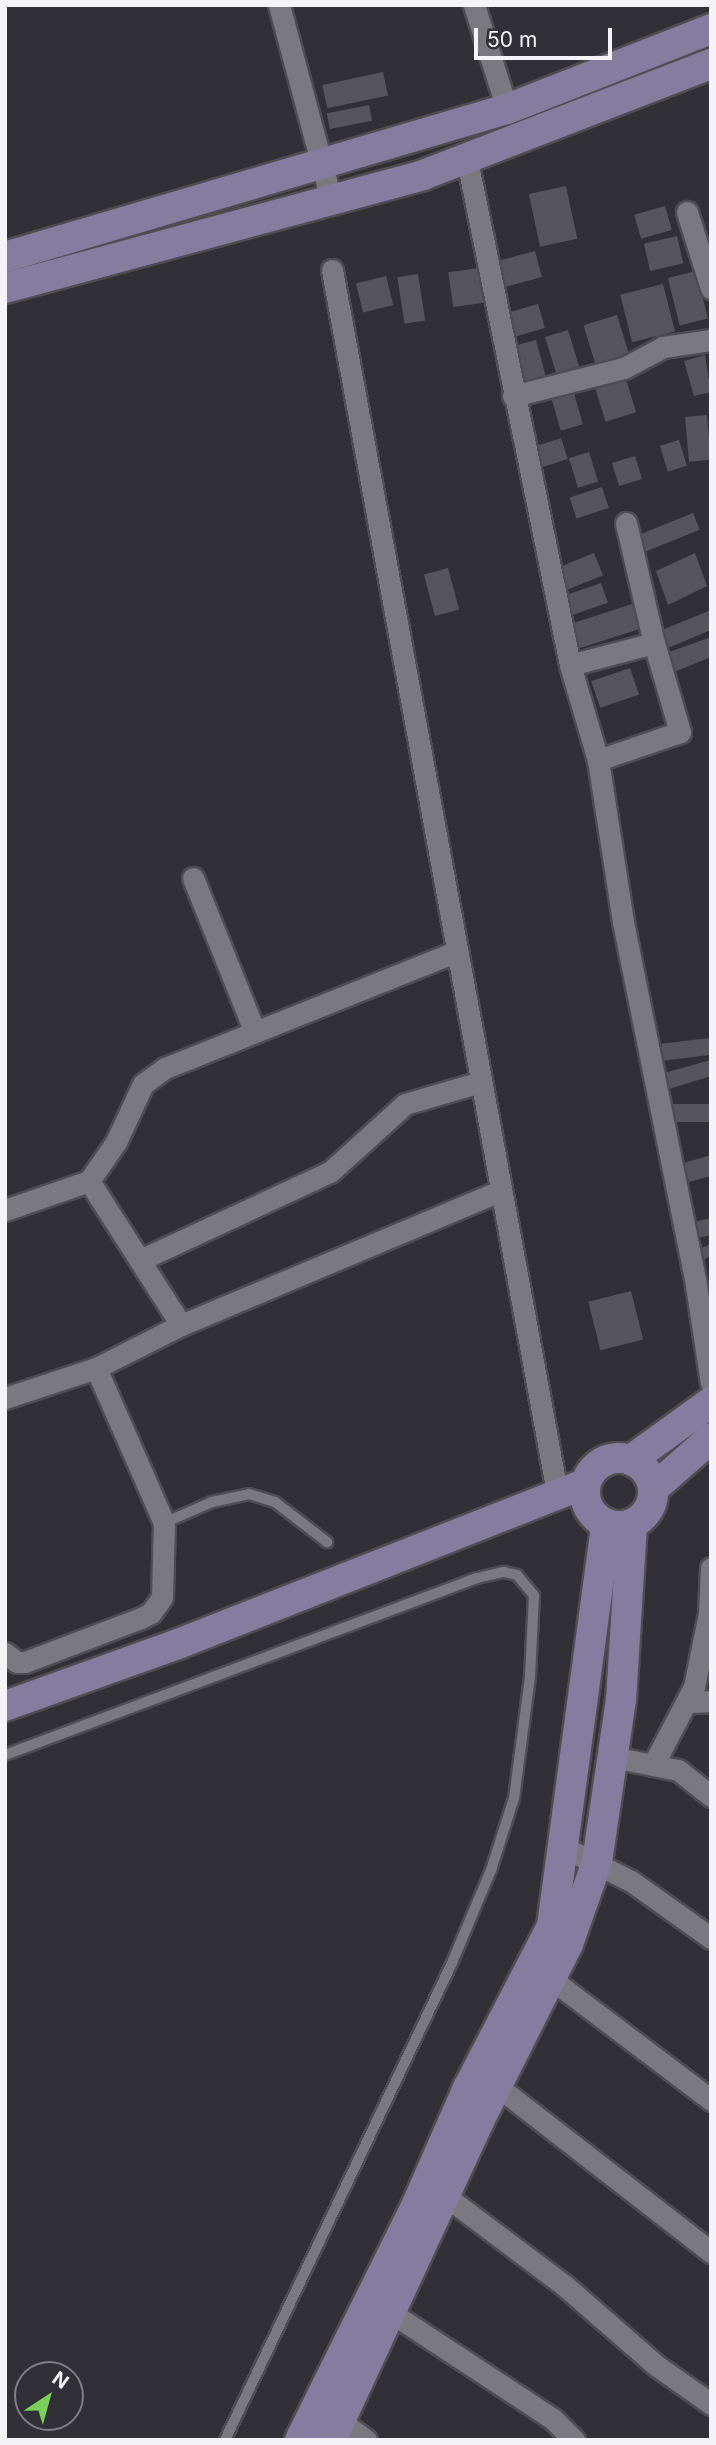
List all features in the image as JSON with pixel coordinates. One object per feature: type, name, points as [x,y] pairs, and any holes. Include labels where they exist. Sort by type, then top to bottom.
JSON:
[{"type":"street","points":[[279,5],[331,199]]},
{"type":"street","points":[[474,5],[507,109]]},
{"type":"street","points":[[5,257],[507,109],[711,29]]},
{"type":"street","points":[[5,288],[467,160],[711,64]]},
{"type":"street","points":[[467,160],[570,665],[598,760],[623,922],[696,1285],[711,1383]]},
{"type":"street","points":[[687,212],[711,289]]},
{"type":"street","points":[[332,270],[500,1191],[571,1488],[590,1513],[619,1524],[646,1514],[653,1489],[711,1438]]},
{"type":"street","points":[[513,396],[624,368],[663,347],[711,340]]},
{"type":"street","points":[[598,760],[680,732],[654,643],[626,523]]},
{"type":"street","points":[[570,665],[654,643]]},
{"type":"street","points":[[193,878],[255,1032]]},
{"type":"street","points":[[5,1210],[89,1181],[117,1142],[143,1084],[165,1068],[455,952]]},
{"type":"street","points":[[140,1260],[330,1171],[405,1104],[480,1082]]},
{"type":"street","points":[[89,1181],[181,1325]]},
{"type":"street","points":[[5,1398],[96,1368],[181,1325],[500,1191]]},
{"type":"street","points":[[9,1660],[151,1613],[162,1597],[164,1523],[96,1368]]},
{"type":"street","points":[[631,1460],[711,1402]]},
{"type":"street","points":[[5,1706],[178,1644],[571,1488],[608,1459],[631,1460],[647,1473],[653,1489]]},
{"type":"street","points":[[299,2440],[497,2086],[551,1979],[597,1862],[613,1757],[619,1524]]},
{"type":"street","points":[[366,2440],[335,2430],[390,2312],[431,2208],[468,2088],[552,1926],[563,1847],[619,1524]]},
{"type":"street","points":[[653,1765],[694,1687],[710,1613],[711,1568]]},
{"type":"street","points":[[687,1702],[711,1701]]},
{"type":"street","points":[[613,1757],[678,1770],[711,1796]]},
{"type":"street","points":[[563,1847],[597,1862],[711,1938]]},
{"type":"street","points":[[551,1979],[711,2100]]},
{"type":"street","points":[[497,2086],[711,2252]]},
{"type":"street","points":[[431,2208],[564,2284],[657,2365],[711,2404]]},
{"type":"street","points":[[390,2312],[553,2419],[574,2440]]},
{"type":"lane","points":[[164,1523],[212,1502],[249,1494],[275,1502],[327,1542]]},
{"type":"lane","points":[[5,1755],[477,1578],[505,1572],[517,1575],[534,1595],[530,1677],[514,1798],[491,1870],[452,1963],[225,2440]]},
{"type":"building","points":[[383,72],[388,95],[327,108],[322,85]]},
{"type":"building","points":[[369,105],[372,121],[330,129],[327,113]]},
{"type":"building","points":[[566,186],[577,239],[540,247],[529,194]]},
{"type":"building","points":[[665,206],[672,230],[641,239],[634,215]]},
{"type":"building","points":[[677,236],[683,263],[650,271],[644,244]]},
{"type":"building","points":[[535,251],[542,277],[501,288],[494,262]]},
{"type":"building","points":[[479,268],[484,303],[453,307],[448,272]]},
{"type":"building","points":[[696,271],[708,319],[680,326],[668,278]]},
{"type":"building","points":[[418,274],[425,320],[405,324],[397,277]]},
{"type":"building","points":[[386,276],[393,305],[363,313],[356,283]]},
{"type":"building","points":[[663,284],[675,332],[632,342],[620,295]]},
{"type":"building","points":[[538,304],[545,328],[508,339],[501,314]]},
{"type":"building","points":[[617,315],[630,358],[597,368],[584,325]]},
{"type":"building","points":[[568,330],[579,366],[556,373],[545,337]]},
{"type":"building","points":[[536,340],[546,378],[519,385],[509,347]]},
{"type":"building","points":[[705,355],[711,392],[694,396],[684,361]]},
{"type":"building","points":[[625,376],[636,412],[606,422],[594,385]]},
{"type":"building","points":[[571,383],[583,424],[561,431],[549,389]]},
{"type":"building","points":[[707,415],[711,460],[689,462],[685,417]]},
{"type":"building","points":[[561,438],[568,459],[538,469],[532,448]]},
{"type":"building","points":[[679,440],[687,466],[668,472],[660,446]]},
{"type":"building","points":[[589,452],[598,482],[578,488],[569,458]]},
{"type":"building","points":[[635,456],[642,479],[619,486],[612,463]]},
{"type":"building","points":[[602,487],[609,508],[576,518],[570,498]]},
{"type":"building","points":[[693,513],[700,530],[638,555],[631,538]]},
{"type":"building","points":[[594,553],[603,575],[564,591],[555,569]]},
{"type":"building","points":[[695,553],[707,586],[668,605],[656,571]]},
{"type":"building","points":[[448,568],[459,610],[435,616],[424,574]]},
{"type":"building","points":[[601,583],[608,603],[568,617],[561,597]]},
{"type":"building","points":[[632,604],[640,629],[578,649],[570,624]]},
{"type":"building","points":[[711,610],[711,630],[663,650],[655,633]]},
{"type":"building","points":[[711,637],[711,657],[669,674],[661,655]]},
{"type":"building","points":[[630,668],[639,694],[600,708],[591,681]]},
{"type":"building","points":[[709,1038],[711,1055],[663,1061],[661,1044]]},
{"type":"building","points":[[711,1060],[711,1076],[666,1090],[664,1073]]},
{"type":"building","points":[[670,1104],[711,1104],[711,1122],[670,1122]]},
{"type":"building","points":[[711,1155],[711,1176],[689,1182],[684,1163]]},
{"type":"building","points":[[711,1218],[711,1235],[698,1238],[694,1222]]},
{"type":"building","points":[[711,1244],[711,1256],[701,1261],[699,1249]]},
{"type":"building","points":[[631,1291],[643,1340],[600,1350],[588,1302]]}]
